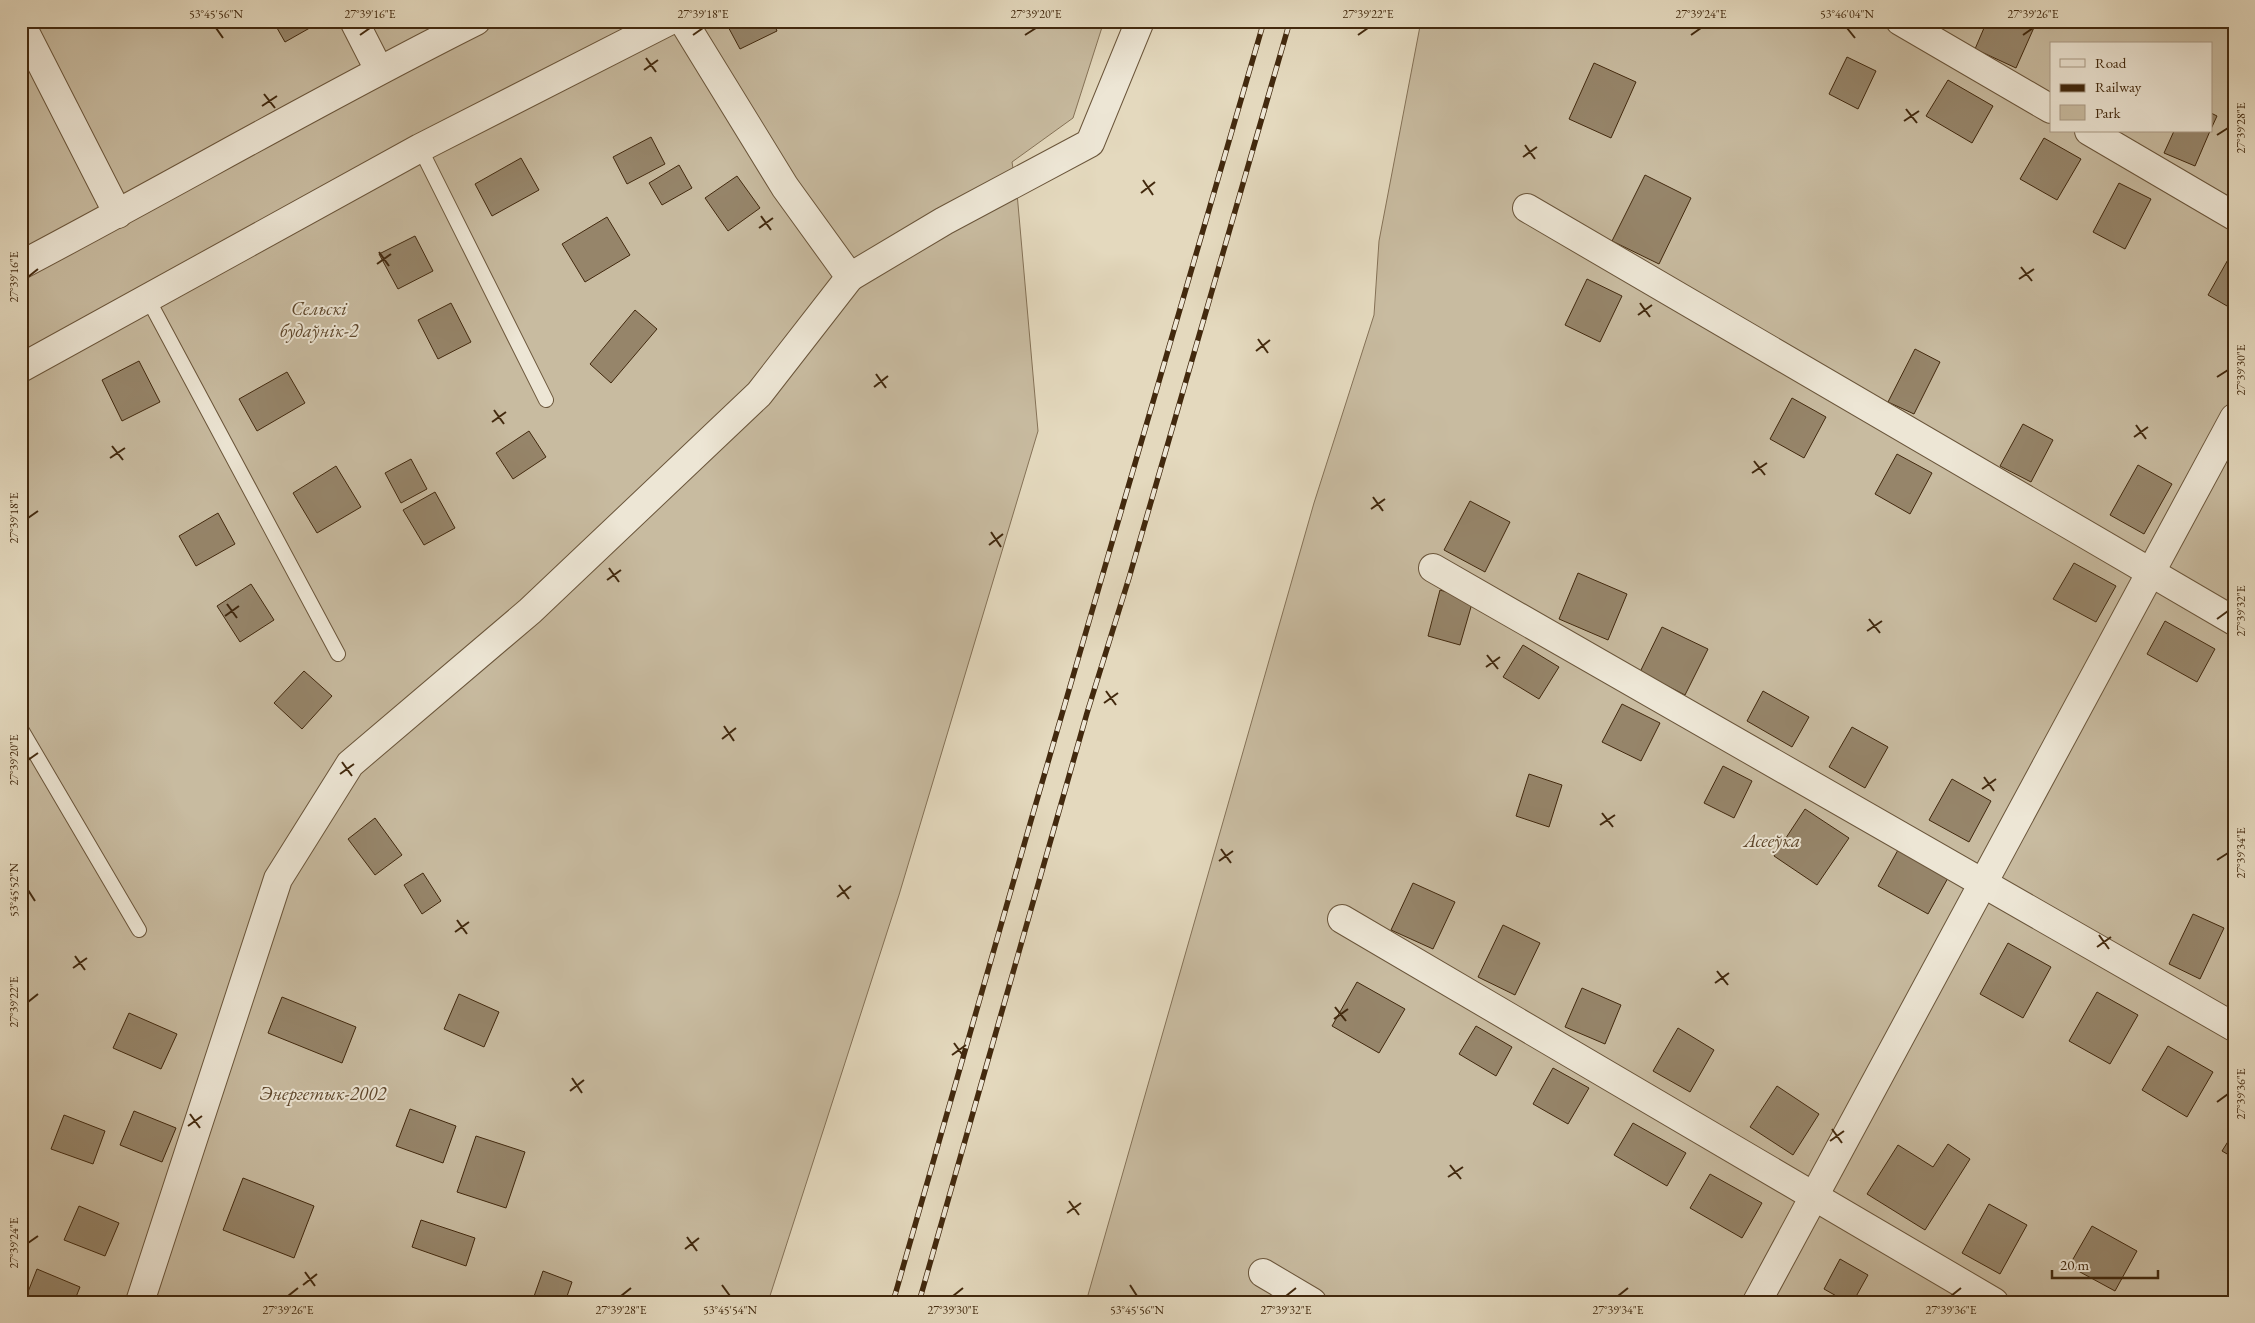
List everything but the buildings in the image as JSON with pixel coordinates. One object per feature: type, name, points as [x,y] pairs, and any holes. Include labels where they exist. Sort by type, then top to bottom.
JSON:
[{"type":"street","points":[[354,21],[379,70]]},
{"type":"street","points":[[21,264],[118,214],[379,70],[476,21]]},
{"type":"street","points":[[21,368],[420,148],[670,21]]},
{"type":"street","points":[[683,21],[784,187],[850,277]]},
{"type":"street","points":[[140,1302],[278,879],[350,764],[530,611],[759,394],[850,277],[944,221],[1090,143],[1140,21]]},
{"type":"street","points":[[1900,21],[2050,108]]},
{"type":"street","points":[[21,24],[118,214]]},
{"type":"street","points":[[2091,132],[2234,216]]},
{"type":"street","points":[[1527,208],[2234,621]]},
{"type":"street","points":[[1757,1302],[2234,418]]},
{"type":"street","points":[[1433,568],[2234,1027]]},
{"type":"street","points":[[1342,918],[1994,1302]]},
{"type":"street","points":[[1263,1273],[1312,1302]]},
{"type":"lane","points":[[420,148],[546,400]]},
{"type":"lane","points":[[148,299],[338,654]]},
{"type":"lane","points":[[21,729],[139,930]]},
{"type":"green space","points":[[21,21],[1104,21],[1073,118],[1012,162],[1017,193],[1038,431],[899,895],[768,1302],[21,1302]]},
{"type":"green space","name":"Асееўка","points":[[1421,21],[2234,21],[2234,1302],[1086,1302],[1314,503],[1374,315],[1379,241]]},
{"type":"railway","points":[[893,1302],[1264,21]]},
{"type":"railway","points":[[919,1302],[1087,713],[1129,578],[1290,21]]},
{"type":"park label","name":"Сельскі будаўнік-2","points":[[319,319]]},
{"type":"park label","name":"Энергетык-2002","points":[[323,1093]]}]
